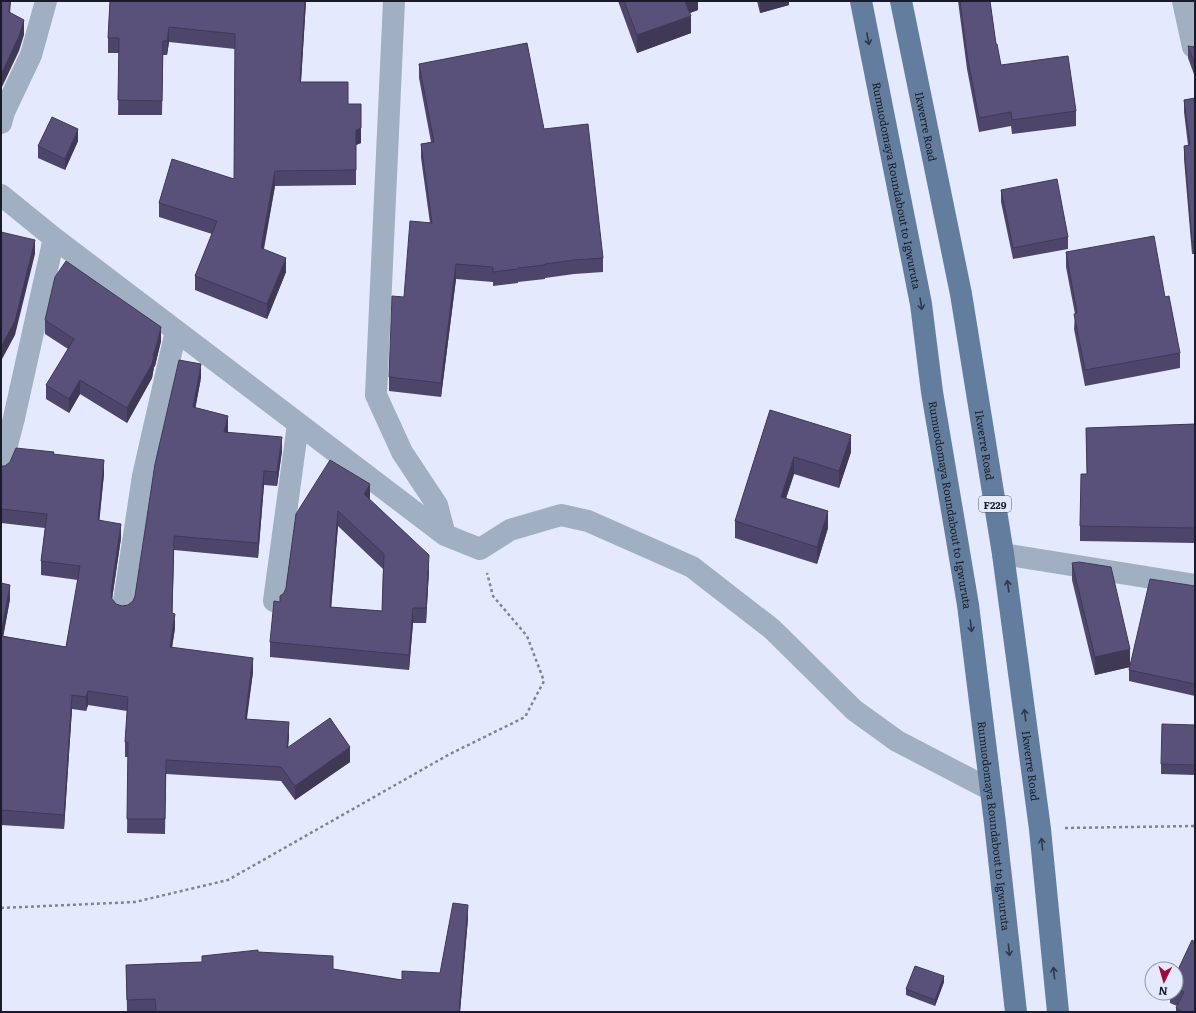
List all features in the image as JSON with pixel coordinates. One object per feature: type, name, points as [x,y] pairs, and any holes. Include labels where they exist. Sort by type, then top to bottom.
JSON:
[{"type":"main road","name":"Rumuodomaya Roundabout to Igwuruta","points":[[861,1],[921,304],[932,392],[968,605],[1016,1012]]},
{"type":"main road","name":"Ikwerre Road","points":[[901,1],[961,294],[1003,554],[1040,829],[1058,1012]]},
{"type":"street","points":[[1,123],[4,112],[32,54],[46,1]]},
{"type":"street","points":[[394,1],[376,396],[402,452],[437,505],[444,535]]},
{"type":"street","points":[[1183,1],[1192,47]]},
{"type":"street","points":[[1,195],[54,238],[444,535],[480,549],[510,530],[560,515],[588,521],[692,567],[772,629],[854,710],[897,741],[991,790]]},
{"type":"street","points":[[1,468],[14,418],[54,238]]},
{"type":"street","points":[[123,608],[143,476],[176,331]]},
{"type":"street","points":[[274,601],[298,424]]},
{"type":"street","points":[[1003,554],[1195,585]]},
{"type":"path","points":[[1,908],[135,902],[228,880],[448,754],[525,717],[544,681],[527,636],[493,596],[480,549]]},
{"type":"path","points":[[1040,829],[1195,826]]},
{"type":"building","points":[[1,1],[10,1],[9,12],[24,20],[19,36],[1,75]]},
{"type":"building","points":[[110,1],[305,1],[300,82],[348,82],[348,104],[361,104],[361,128],[356,130],[356,170],[275,171],[261,248],[286,258],[267,304],[195,276],[217,221],[159,203],[172,159],[234,179],[235,34],[169,27],[167,41],[163,41],[162,101],[118,100],[119,38],[108,38]]},
{"type":"building","points":[[624,1],[685,1],[691,16],[637,35]]},
{"type":"building","points":[[960,1],[990,1],[996,44],[1001,65],[1068,56],[1076,111],[1012,120],[1011,112],[979,118],[967,55]]},
{"type":"building","points":[[527,43],[544,129],[588,124],[603,258],[574,260],[493,272],[493,267],[456,264],[441,383],[389,377],[392,296],[404,297],[410,221],[432,223],[421,144],[434,142],[419,64]]},
{"type":"building","points":[[1188,46],[1195,47],[1195,65]]},
{"type":"building","points":[[1195,98],[1195,241],[1192,242],[1184,146],[1190,145],[1184,100]]},
{"type":"building","points":[[52,117],[78,129],[65,159],[38,146]]},
{"type":"building","points":[[1057,179],[1068,237],[1013,248],[1001,190]]},
{"type":"building","points":[[1,232],[35,240],[15,321],[1,347]]},
{"type":"building","points":[[1154,236],[1165,297],[1169,296],[1180,353],[1085,370],[1074,314],[1077,313],[1066,252]]},
{"type":"building","points":[[66,261],[161,327],[152,364],[127,408],[80,380],[69,399],[46,385],[74,339],[45,320],[55,277]]},
{"type":"building","points":[[179,360],[201,364],[193,407],[228,416],[224,432],[282,437],[277,472],[264,471],[258,543],[174,536],[172,613],[175,614],[170,647],[253,658],[245,719],[289,722],[287,748],[330,718],[350,747],[295,786],[281,767],[166,760],[165,819],[127,819],[128,743],[125,742],[128,697],[88,691],[86,697],[72,695],[64,815],[1,810],[1,636],[66,647],[80,566],[41,561],[47,514],[1,509],[1,466],[5,466],[10,462],[16,448],[104,460],[98,520],[121,524],[111,592],[112,599],[116,604],[122,606],[128,605],[133,601],[135,596],[155,464]]},
{"type":"building","points":[[770,410],[851,435],[839,471],[794,457],[781,497],[828,511],[817,547],[735,521]]},
{"type":"building","points":[[1195,424],[1195,528],[1080,526],[1081,474],[1087,474],[1086,428]]},
{"type":"building","points":[[330,460],[370,484],[364,494],[429,555],[426,608],[413,608],[409,655],[270,642],[274,601],[280,602],[280,596],[284,593],[286,588],[296,514]],"holes":[[[338,511],[384,554],[382,611],[330,607]]]},
{"type":"building","points":[[1079,562],[1111,567],[1130,649],[1095,657],[1072,563]]},
{"type":"building","points":[[1150,579],[1195,586],[1195,684],[1129,670]]},
{"type":"building","points":[[1,583],[10,585],[1,635]]},
{"type":"building","points":[[1162,724],[1195,725],[1195,765],[1161,764]]},
{"type":"building","points":[[453,903],[468,905],[459,1012],[156,1012],[155,999],[127,1000],[126,965],[202,962],[202,956],[258,950],[258,952],[333,956],[333,969],[402,980],[402,971],[440,973]]},
{"type":"building","points":[[1192,940],[1195,942],[1195,1012],[1183,1012],[1176,1008],[1180,1001],[1184,1001],[1184,961],[1182,961]]},
{"type":"building","points":[[915,966],[944,976],[935,1000],[906,989]]}]
